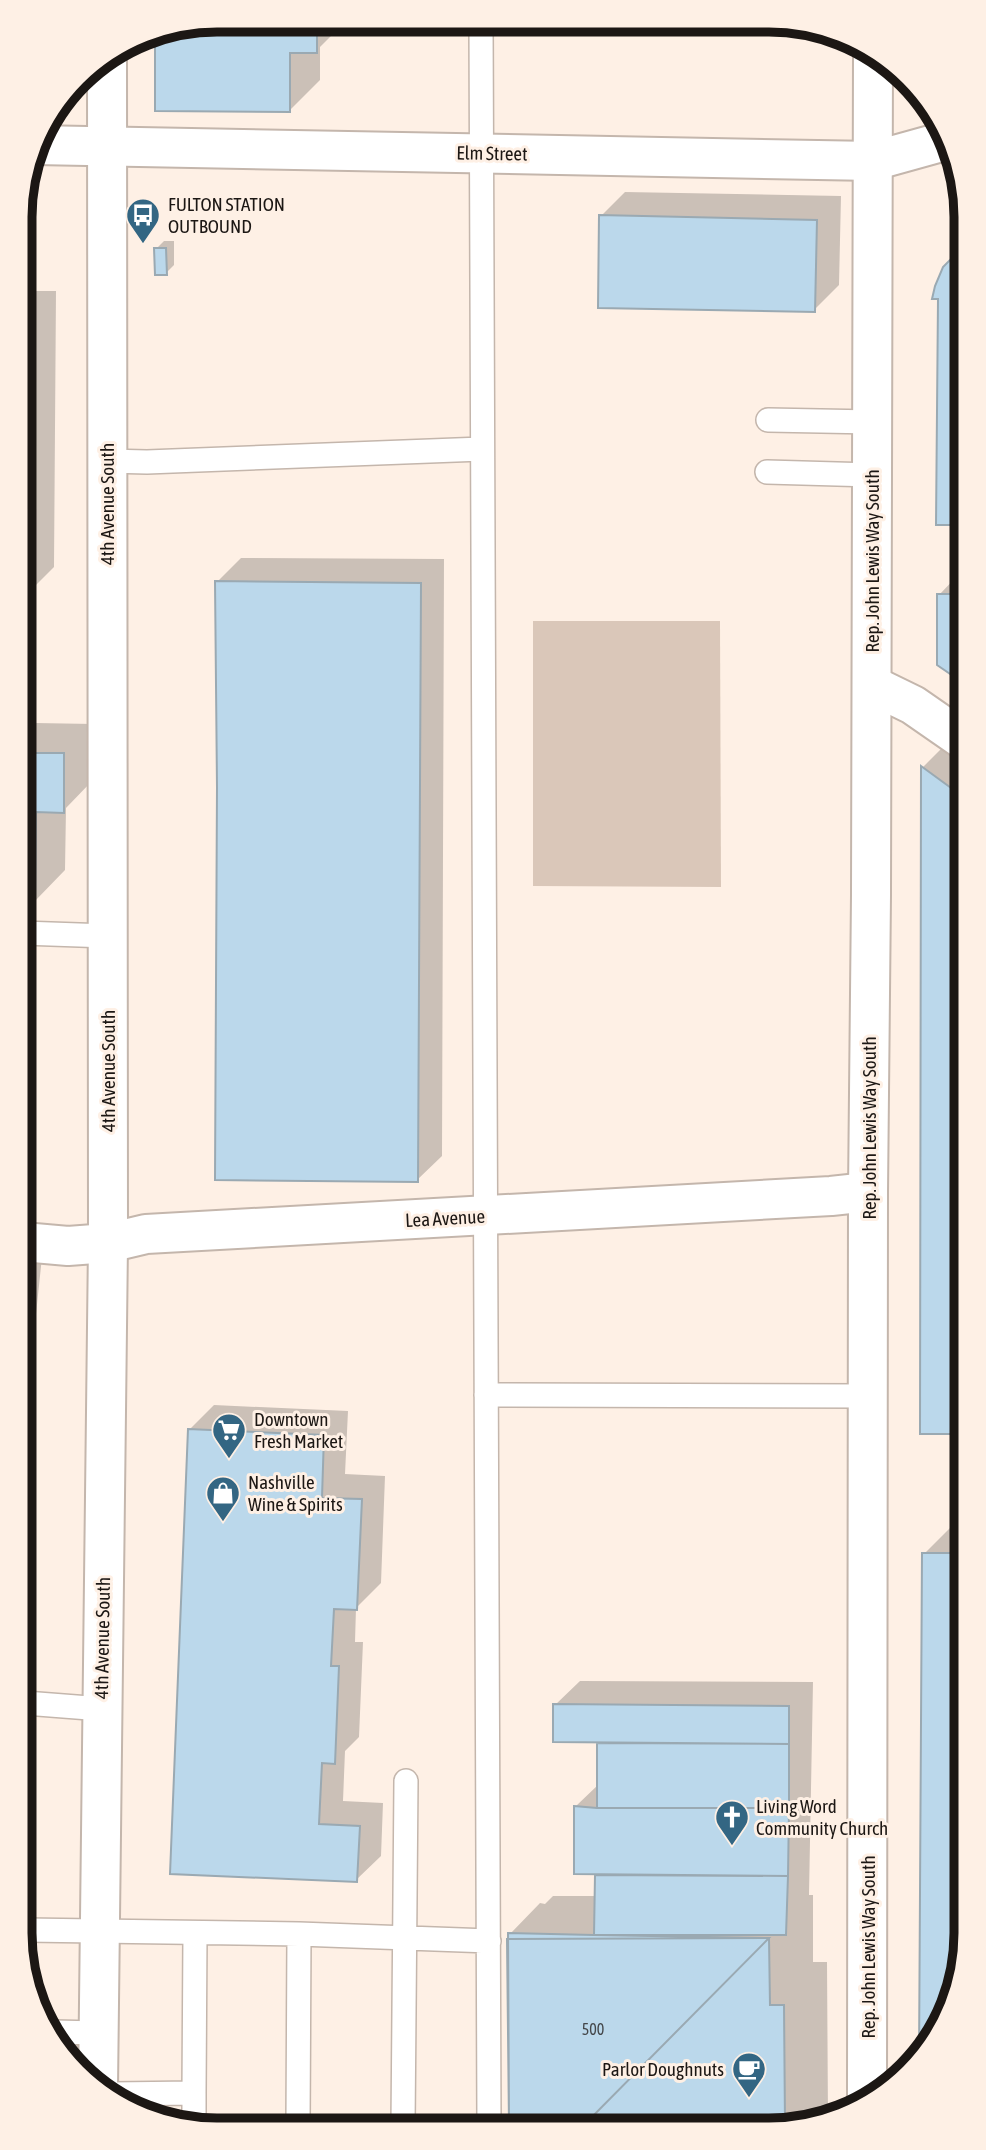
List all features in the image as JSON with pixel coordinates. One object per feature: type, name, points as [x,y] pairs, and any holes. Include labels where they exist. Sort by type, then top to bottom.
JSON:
[{"type":"street","name":"Rep. John Lewis Way South","points":[[867,2090],[873,64]]},
{"type":"street","name":"4th Avenue South","points":[[98,2075],[108,1242],[107,68]]},
{"type":"street","name":"Elm Street","points":[[46,145],[873,161],[939,143]]},
{"type":"street","points":[[872,685],[912,705],[954,734]]},
{"type":"street","name":"Lea Avenue","points":[[32,1243],[68,1246],[108,1242],[146,1234],[868,1192]]},
{"type":"lane","points":[[481,32],[489,2118]]},
{"type":"lane","points":[[768,420],[873,422]]},
{"type":"lane","points":[[107,461],[482,449]]},
{"type":"lane","points":[[767,472],[872,475]]},
{"type":"lane","points":[[32,933],[108,936]]},
{"type":"lane","points":[[486,1395],[868,1396]]},
{"type":"lane","points":[[32,1704],[102,1709]]},
{"type":"lane","points":[[403,2118],[406,1780]]},
{"type":"lane","points":[[32,1930],[299,1934],[489,1941]]},
{"type":"lane","points":[[194,2117],[195,1934]]},
{"type":"lane","points":[[298,2118],[299,1934]]},
{"type":"lane","points":[[60,2032],[98,2033]]},
{"type":"lane","points":[[124,2094],[194,2094]]},
{"type":"shaded area","points":[[533,621],[720,621],[721,887],[533,886]]},
{"type":"building","points":[[204,32],[317,32],[317,53],[290,53],[290,112],[155,111],[155,42]]},
{"type":"building","points":[[599,215],[817,220],[815,312],[598,308]]},
{"type":"building","points":[[154,248],[166,248],[167,275],[155,275]]},
{"type":"building","points":[[954,256],[954,525],[936,525],[938,299],[932,299],[943,267]]},
{"type":"building","points":[[215,581],[421,583],[418,1182],[215,1180]]},
{"type":"building","points":[[937,594],[954,594],[954,677],[937,665]]},
{"type":"building","points":[[32,753],[64,753],[64,813],[36,812],[35,902],[32,902]]},
{"type":"building","points":[[921,766],[954,790],[954,1434],[920,1434]]},
{"type":"building","points":[[188,1429],[324,1435],[322,1498],[362,1499],[357,1610],[334,1609],[331,1666],[339,1666],[335,1764],[322,1763],[319,1824],[360,1826],[357,1882],[170,1874]]},
{"type":"building","points":[[922,1553],[954,1553],[954,1946],[948,1982],[940,2005],[919,2042]]},
{"type":"building","points":[[553,1704],[789,1706],[789,1744],[553,1742]]},
{"type":"building","points":[[597,1743],[789,1744],[789,1808],[597,1808]]},
{"type":"building","points":[[574,1806],[789,1808],[788,1876],[574,1874]]},
{"type":"building","points":[[595,1875],[788,1876],[786,1935],[594,1935]]},
{"type":"building","points":[[508,1933],[769,1938],[591,2118],[509,2118]]},
{"type":"building","points":[[769,1938],[770,2005],[784,2005],[785,2117],[509,2118],[507,1939]]},
{"type":"place","name":"FULTON STATION OUTBOUND","points":[[143,245]]},
{"type":"place","name":"Downtown Fresh Market","points":[[229,1460]]},
{"type":"place","name":"Nashville Wine & Spirits","points":[[223,1523]]},
{"type":"place","name":"Living Word Community Church","points":[[732,1847]]},
{"type":"place","name":"Parlor Doughnuts","points":[[749,2099]]}]
